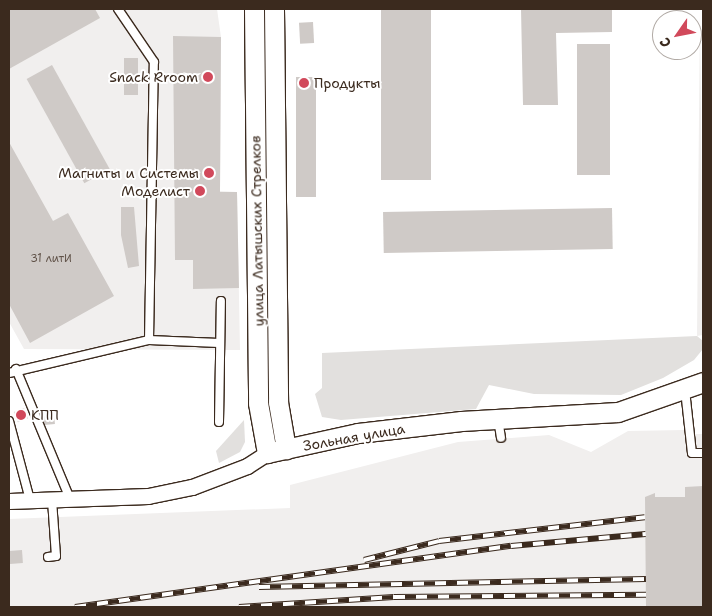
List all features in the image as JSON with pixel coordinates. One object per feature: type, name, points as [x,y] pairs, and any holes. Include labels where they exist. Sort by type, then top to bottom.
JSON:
[{"type":"street","name":"улица Латышских Стрелков","points":[[254,9],[258,403],[267,453]]},
{"type":"street","name":"улица Латышских Стрелков","points":[[274,9],[278,402],[286,449]]},
{"type":"street","name":"Зольная улица","points":[[9,501],[110,500],[192,486],[247,466],[267,453],[358,433],[498,419],[618,412],[685,390],[703,382]]},
{"type":"lane","points":[[118,9],[154,62],[149,340]]},
{"type":"lane","points":[[219,422],[221,301]]},
{"type":"lane","points":[[70,499],[13,371],[149,340],[219,343]]},
{"type":"lane","points":[[685,390],[692,453],[703,453]]},
{"type":"lane","points":[[498,419],[501,438]]},
{"type":"lane","points":[[9,421],[30,500]]},
{"type":"lane","points":[[48,557],[56,556],[52,500]]},
{"type":"shaded area","points":[[9,9],[217,9],[221,37],[220,191],[237,192],[240,350],[24,349],[9,322]]},
{"type":"shaded area","points":[[700,60],[700,60],[703,335],[697,336]]},
{"type":"shaded area","points":[[697,336],[703,341],[703,349],[694,360],[663,378],[621,395],[534,394],[489,385],[476,409],[341,420],[322,417],[315,394],[322,388],[322,353]]},
{"type":"shaded area","points":[[244,420],[245,442],[240,452],[219,463],[216,451]]},
{"type":"shaded area","points":[[684,430],[684,434],[703,434],[703,607],[9,607],[9,519],[290,508],[290,485],[458,442],[549,435],[591,452],[628,431]]},
{"type":"building","points":[[9,9],[95,9],[100,18],[9,69]]},
{"type":"building","points":[[381,9],[431,9],[431,180],[381,180]]},
{"type":"building","points":[[521,9],[612,9],[612,32],[556,33],[558,105],[523,105]]},
{"type":"building","points":[[313,22],[314,43],[300,44],[299,23]]},
{"type":"building","points":[[173,36],[221,37],[220,192],[237,192],[239,288],[193,289],[193,260],[175,260]]},
{"type":"building","points":[[577,44],[610,44],[610,175],[577,175]]},
{"type":"building","points":[[124,58],[138,58],[138,95],[124,95]]},
{"type":"building","points":[[52,65],[110,169],[84,183],[27,79]]},
{"type":"building","points":[[296,77],[316,77],[316,197],[296,197]]},
{"type":"building","points":[[9,142],[53,221],[68,213],[114,296],[30,343],[9,304]]},
{"type":"building","points":[[121,207],[134,207],[139,266],[128,268],[121,235]]},
{"type":"building","points":[[612,208],[613,249],[384,253],[383,212]]},
{"type":"building","name":"КПП","points":[[24,408],[28,418],[18,422],[14,412]]},
{"type":"building","points":[[54,415],[55,424],[44,425],[43,416]]},
{"type":"building","points":[[703,486],[703,607],[646,607],[645,497],[655,493],[655,497],[685,497],[685,487]]},
{"type":"building","points":[[22,550],[23,563],[10,564],[9,551]]},
{"type":"railway","points":[[364,560],[439,541],[645,517]]},
{"type":"railway","points":[[75,607],[511,546],[645,534]]},
{"type":"railway","points":[[259,587],[646,579]]},
{"type":"railway","points":[[239,607],[394,597],[646,595]]},
{"type":"place","name":"Snack Rroom","points":[[208,77]]},
{"type":"place","name":"Продукты","points":[[304,83]]},
{"type":"place","name":"Магниты и Системы","points":[[209,173]]},
{"type":"place","name":"Моделист","points":[[200,191]]},
{"type":"place","name":"КПП","points":[[21,415]]}]
